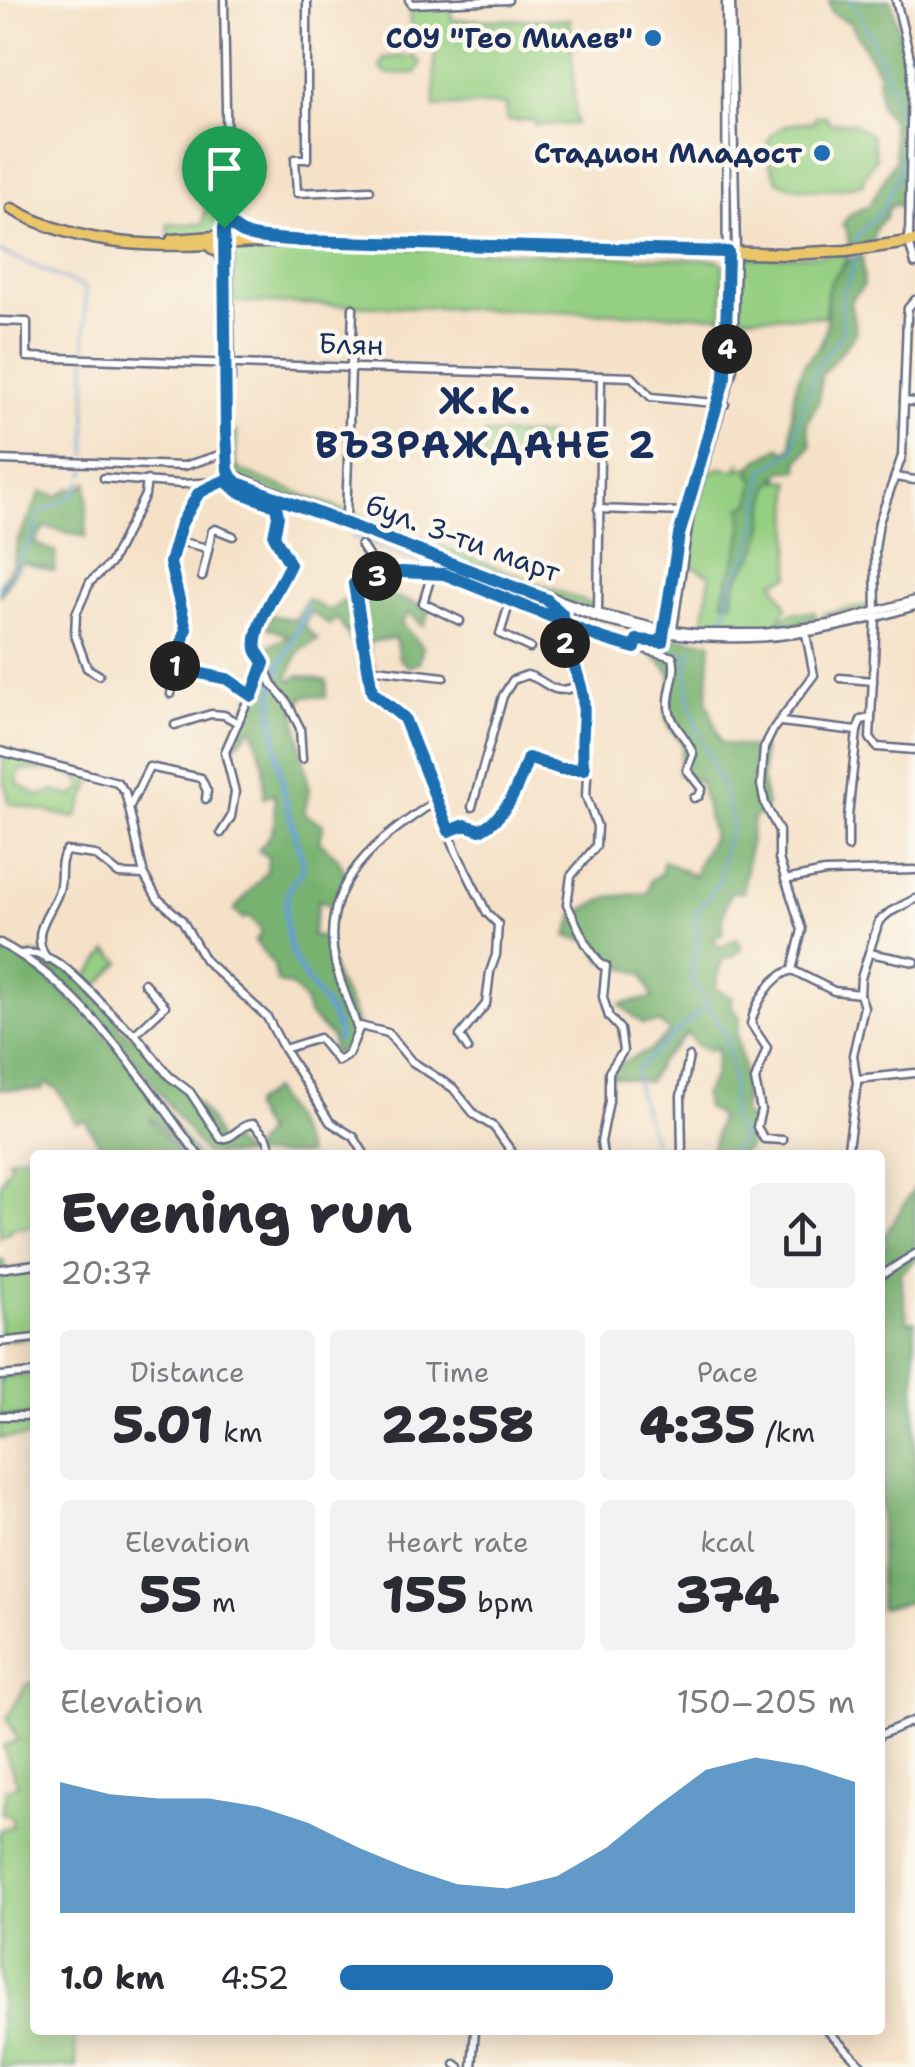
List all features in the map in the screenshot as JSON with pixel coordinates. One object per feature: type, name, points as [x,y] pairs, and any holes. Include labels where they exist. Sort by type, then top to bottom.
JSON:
[{"type":"main road","points":[[6,207],[121,240],[732,252],[855,250],[912,242]]},
{"type":"main road","points":[[6,207],[38,221],[112,242],[216,249],[224,265]]},
{"type":"main road","points":[[227,218],[232,228],[246,236]]},
{"type":"main road","points":[[195,246],[246,236],[301,241]]},
{"type":"street","points":[[224,0],[228,361]]},
{"type":"street","points":[[307,0],[307,159],[295,159],[297,193],[370,190]]},
{"type":"street","points":[[409,0],[412,4],[508,0]]},
{"type":"street","points":[[636,644],[661,644],[669,632],[687,513],[733,369],[728,0]]},
{"type":"street","points":[[896,0],[912,66],[915,264]]},
{"type":"street","points":[[226,240],[228,479],[237,491],[276,506],[274,536],[290,564],[273,593],[256,648],[300,728],[302,759]]},
{"type":"street","points":[[848,846],[848,818],[870,738],[878,526],[902,456],[907,318],[908,308],[915,300]]},
{"type":"street","points":[[346,518],[353,308]]},
{"type":"street","name":"Блян","points":[[0,322],[28,322],[28,357],[632,376],[646,394],[658,400],[721,403]]},
{"type":"street","points":[[598,613],[601,376]]},
{"type":"street","points":[[904,401],[915,402]]},
{"type":"street","points":[[0,460],[184,466],[228,452]]},
{"type":"street","points":[[104,478],[182,484],[228,479]]},
{"type":"street","points":[[896,478],[915,480]]},
{"type":"street","points":[[172,694],[186,629],[170,567],[180,530],[198,494],[228,479]]},
{"type":"street","name":"бул. 3-ти март","points":[[228,479],[346,518],[598,613],[669,632],[762,633],[876,615]]},
{"type":"street","name":"бул. 3-ти март","points":[[228,479],[424,556],[639,630],[740,639],[806,634],[915,603]]},
{"type":"street","points":[[98,674],[87,668],[78,645],[76,614],[90,582],[110,564],[138,510],[147,480]]},
{"type":"street","points":[[598,509],[687,513]]},
{"type":"street","points":[[202,577],[215,529],[233,536]]},
{"type":"street","points":[[180,530],[182,542],[207,551]]},
{"type":"street","points":[[361,545],[370,559],[368,576]]},
{"type":"street","points":[[432,573],[423,603],[460,621]]},
{"type":"street","points":[[468,1049],[460,1036],[486,1004],[498,930],[496,920],[484,907],[449,831],[409,727],[404,718],[372,692],[354,584],[368,576],[444,574],[673,657],[676,674],[668,707],[694,754],[687,770],[702,789],[694,798]]},
{"type":"street","points":[[546,599],[562,619],[566,648],[575,664],[583,700],[586,796],[596,819],[596,841],[591,854],[571,876],[566,904],[586,944],[606,966],[602,997],[609,1018],[620,1030],[623,1051],[609,1072],[602,1150]]},
{"type":"street","points":[[510,600],[500,634],[530,648]]},
{"type":"street","points":[[636,644],[639,630]]},
{"type":"street","points":[[792,970],[802,930],[779,859],[779,831],[765,804],[761,785],[764,748],[814,675],[806,634]]},
{"type":"street","points":[[221,833],[230,817],[235,792],[225,752],[264,663]]},
{"type":"street","points":[[472,806],[507,688],[513,680],[528,675],[554,690],[574,688],[575,664]]},
{"type":"street","points":[[175,668],[227,679],[252,696]]},
{"type":"street","points":[[367,668],[444,678]]},
{"type":"street","points":[[840,678],[873,681]]},
{"type":"street","points":[[175,725],[211,714],[224,715],[238,723]]},
{"type":"street","points":[[865,750],[858,731],[861,720],[871,718]]},
{"type":"street","points":[[780,722],[858,731]]},
{"type":"street","points":[[865,750],[915,750]]},
{"type":"street","points":[[0,751],[117,782],[125,792],[144,875],[156,898],[182,920],[206,960],[262,1012],[330,1122],[354,1137],[362,1150]]},
{"type":"street","points":[[449,831],[465,825],[480,830],[489,826],[514,798],[528,758],[561,769],[584,769]]},
{"type":"street","points":[[129,808],[150,766],[200,778],[207,791],[206,799]]},
{"type":"street","points":[[284,1049],[319,1038],[338,1061],[348,1055],[357,1028],[336,964],[337,901],[360,860],[377,849],[386,834],[437,800]]},
{"type":"street","points":[[47,960],[40,948],[44,914],[58,892],[66,851],[95,855],[120,874],[144,875]]},
{"type":"street","points":[[785,880],[825,872],[915,870]]},
{"type":"street","points":[[848,1150],[857,1080],[853,1055],[864,1007],[860,994],[869,952],[883,916],[915,900]]},
{"type":"street","points":[[0,943],[20,954],[94,1023],[194,1150]]},
{"type":"street","points":[[20,954],[28,952],[69,970],[135,1034],[169,1076],[190,1092],[221,1139],[246,1124],[254,1124],[267,1138],[271,1150]]},
{"type":"street","points":[[869,952],[915,962]]},
{"type":"street","points":[[783,1140],[764,1139],[757,1127],[762,1110],[755,1080],[767,1048],[751,1024],[753,1012],[780,974],[792,970],[834,990],[860,994]]},
{"type":"street","points":[[135,1034],[165,1006],[144,983]]},
{"type":"street","points":[[357,1028],[363,1025],[388,1032],[412,1061],[453,1088],[475,1115],[492,1125],[510,1150]]},
{"type":"street","points":[[682,1150],[681,1096],[689,1057]]},
{"type":"street","points":[[857,1080],[915,1073]]},
{"type":"street","points":[[885,1273],[915,1254]]},
{"type":"street","points":[[0,1268],[30,1265]]},
{"type":"street","points":[[0,1342],[30,1339]]},
{"type":"street","points":[[0,1376],[30,1374]]},
{"type":"street","points":[[0,1416],[30,1416]]},
{"type":"street","points":[[885,1733],[915,1720]]},
{"type":"street","points":[[472,2067],[475,2035]]},
{"type":"street","points":[[832,2035],[863,2067]]},
{"type":"green space","points":[[829,0],[891,0],[909,71],[908,198],[885,213],[873,243],[849,248],[847,229],[842,225],[849,215],[870,204],[896,158],[891,120],[880,106],[878,72],[851,24],[831,12]]},
{"type":"green space","points":[[450,5],[452,20],[570,19],[576,124],[507,121],[506,104],[435,107],[434,42],[411,42],[409,6]]},
{"type":"green space","points":[[413,56],[421,63],[416,73],[387,74],[380,68],[384,58]]},
{"type":"green space","name":"Стадион Младост","points":[[815,116],[827,116],[828,122],[853,123],[872,136],[876,158],[864,183],[820,190],[777,181],[768,157],[769,139],[780,128],[814,122]]},
{"type":"green space","points":[[205,159],[221,160],[221,228],[212,234],[169,237],[168,224],[203,224],[206,200],[198,199],[200,166]]},
{"type":"green space","points":[[297,244],[718,260],[723,264],[723,316],[234,302],[233,250],[237,246]]},
{"type":"green space","points":[[850,254],[827,291],[825,317],[739,316],[742,258]]},
{"type":"green space","points":[[862,256],[864,285],[850,301],[856,333],[821,376],[819,400],[807,423],[811,446],[798,462],[799,470],[783,471],[771,483],[759,545],[737,582],[732,602],[723,601],[740,543],[741,508],[751,503],[755,478],[749,474],[751,469],[780,447],[785,452],[792,446],[796,386],[803,367],[822,341],[827,294],[834,277],[849,261]]},
{"type":"green space","points":[[230,432],[237,432],[235,463],[241,471],[597,606],[598,613],[418,548],[235,475]]},
{"type":"green space","points":[[484,434],[551,435],[551,448],[541,450],[541,465],[535,465],[534,457],[527,457],[526,466],[483,465]]},
{"type":"green space","points":[[758,459],[775,480],[791,481],[790,576],[774,582],[787,607],[778,622],[793,613],[814,612],[816,616],[777,628],[839,616],[822,614],[871,605],[872,610],[790,629],[702,632],[710,575],[687,563],[708,472],[720,468],[736,470],[740,463],[741,469],[754,466]]},
{"type":"green space","points":[[88,482],[86,537],[45,527],[34,543],[56,552],[54,571],[21,562],[0,595],[0,585],[13,563],[18,540],[41,492],[58,496]]},
{"type":"green space","points":[[380,592],[431,609],[423,626],[409,613],[401,624],[423,647],[419,663],[409,667],[399,658],[395,638],[369,642],[374,666],[366,670],[337,618],[329,625],[311,612],[304,626],[318,640],[299,651],[288,677],[292,681],[299,675],[327,681],[326,697],[304,696],[295,710],[309,791],[304,813],[324,825],[319,841],[337,857],[347,876],[334,908],[319,900],[312,935],[326,939],[334,974],[356,1021],[354,1040],[333,1054],[332,1038],[308,1014],[304,1000],[293,987],[277,982],[274,966],[255,941],[262,932],[250,916],[243,919],[234,910],[267,871],[268,857],[258,850],[272,830],[275,810],[274,793],[264,798],[264,766],[253,727],[228,753],[265,665],[263,655],[267,647],[289,636],[267,627],[271,615],[295,620],[307,599],[328,611],[354,594],[376,600]]},
{"type":"green space","points":[[640,633],[711,642],[707,701],[721,743],[763,750],[762,781],[767,806],[753,819],[743,892],[730,892],[722,920],[724,933],[713,940],[720,947],[737,938],[742,948],[732,957],[723,957],[715,988],[733,998],[731,1006],[740,1017],[737,1034],[745,1078],[743,1115],[755,1123],[745,1150],[712,1150],[719,1116],[706,1108],[703,1095],[714,1077],[718,1047],[709,1051],[695,1045],[688,1033],[660,1061],[648,1082],[609,1076],[619,1064],[651,1050],[670,1032],[660,1023],[643,1024],[620,1004],[653,998],[643,974],[601,960],[594,942],[567,936],[575,914],[608,897],[648,893],[651,880],[662,872],[663,861],[695,876],[713,837],[700,782],[678,774],[683,743],[666,715],[672,695],[671,677],[637,643]]},
{"type":"green space","points":[[3,751],[95,775],[76,818],[9,803]],"holes":[[[20,769],[69,773],[82,781],[82,789],[73,796],[53,791],[39,796],[17,783]]]},
{"type":"green space","points":[[0,946],[30,965],[84,1013],[132,1068],[192,1150],[180,1150],[150,1119],[176,1150],[106,1150],[85,1120],[76,1123],[58,1090],[45,1083],[42,1090],[0,1089]]},
{"type":"green space","points":[[108,951],[121,962],[92,992],[83,982]]},
{"type":"green space","points":[[30,954],[43,955],[52,967],[70,968],[114,1012],[121,1030],[143,1046],[200,1107],[218,1142],[229,1140],[241,1150],[202,1150],[104,1023]]},
{"type":"green space","points":[[272,1090],[305,1150],[252,1150],[265,1132],[252,1110],[253,1104]]},
{"type":"green space","points":[[30,1154],[30,1227],[9,1229],[9,1234],[0,1235],[0,1184],[11,1163],[7,1159]]},
{"type":"green space","points":[[915,1187],[915,1259],[900,1275],[908,1322],[915,1321],[915,1601],[885,1607],[887,1244],[885,1235]]},
{"type":"green space","points":[[3,1260],[6,1270],[30,1267],[30,1338],[0,1341]]},
{"type":"green space","points":[[30,1374],[30,1416],[0,1416],[0,1377]]},
{"type":"green space","points":[[0,1418],[30,1418],[30,1437],[0,1438]]},
{"type":"green space","points":[[30,1684],[30,2035],[74,2035],[76,2067],[0,2067],[0,1830],[13,1826],[11,1817],[1,1812],[7,1789],[18,1785],[3,1747],[18,1740],[7,1718]]},
{"type":"waterway","points":[[851,0],[890,83],[902,151],[899,172],[887,201],[855,244]]},
{"type":"waterway","points":[[0,251],[85,288],[87,455]]},
{"type":"waterway","points":[[718,625],[727,610],[731,583],[749,553],[756,530],[764,470],[794,450],[801,412],[817,365],[842,334],[842,297],[856,252]]},
{"type":"waterway","points":[[84,474],[87,469]]},
{"type":"waterway","points":[[0,590],[34,535],[38,514],[75,494],[82,480]]},
{"type":"waterway","points":[[352,536],[458,577]]},
{"type":"waterway","points":[[526,603],[616,638]]},
{"type":"waterway","points":[[306,608],[278,672],[273,694],[281,778],[303,860],[302,871],[288,892],[286,922],[295,960],[334,1021],[338,1040]]},
{"type":"waterway","points":[[633,643],[689,655]]},
{"type":"waterway","points":[[692,650],[689,697],[721,786],[732,830],[723,849],[720,881],[695,918],[699,939],[690,979],[725,1033],[733,1077],[731,1119],[742,1136],[733,1150]]},
{"type":"waterway","points":[[656,1150],[637,1087],[637,1069],[706,1005]]},
{"type":"place","name":"СОУ \"Гео Милев\"","points":[[653,38]]},
{"type":"place","name":"Стадион Младост","points":[[822,153]]},
{"type":"district","name":"Ж.К. ВЪЗРАЖДАНЕ 2","points":[[486,422]]},
{"type":"route","points":[[224,228],[226,432],[232,478],[225,480],[237,491],[276,506],[274,536],[290,564],[273,593],[258,636],[256,648],[264,663],[252,696],[227,679],[175,668],[186,629],[170,567],[181,524],[202,490],[209,488],[225,480],[232,478],[546,599],[562,614],[562,621],[564,641],[579,676],[585,729],[584,769],[561,769],[528,758],[514,798],[489,826],[480,830],[465,825],[449,831],[409,727],[404,718],[372,692],[354,584],[368,576],[401,572],[444,574],[562,621],[575,628],[621,644],[635,648],[637,640],[662,642],[690,487],[725,377],[728,252],[301,241],[246,236],[236,232],[227,218],[224,228]]}]
